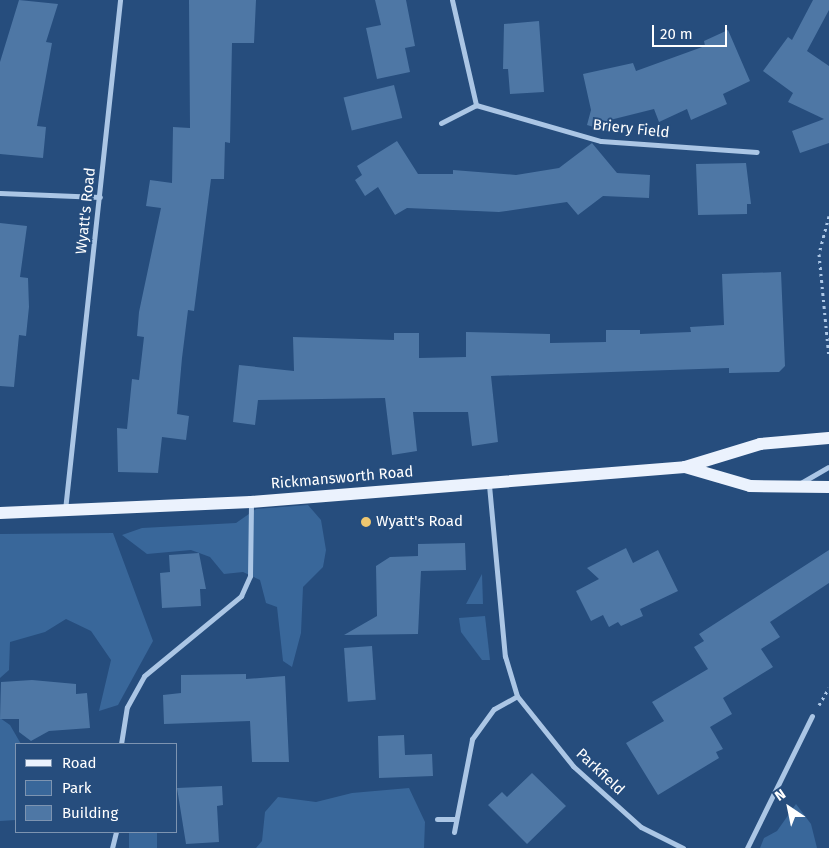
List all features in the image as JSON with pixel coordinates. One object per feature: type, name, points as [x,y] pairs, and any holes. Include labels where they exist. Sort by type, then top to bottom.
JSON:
[{"type":"main road","name":"Rickmansworth Road","points":[[0,513],[64,513],[251,502],[685,467],[760,444],[829,438]]},
{"type":"main road","name":"Rickmansworth Road","points":[[685,467],[750,486],[829,488]]},
{"type":"street","name":"Wyatt's Road","points":[[64,513],[120,0]]},
{"type":"street","points":[[441,123],[476,105],[452,0]]},
{"type":"street","name":"Briery Field","points":[[476,105],[601,141],[757,152]]},
{"type":"street","points":[[0,193],[100,197]]},
{"type":"street","points":[[791,488],[829,466]]},
{"type":"street","name":"Parkfield","points":[[489,482],[505,656],[517,696],[573,766],[641,827],[683,848]]},
{"type":"street","points":[[121,743],[127,707],[144,676],[241,596],[250,576],[251,502]]},
{"type":"street","points":[[454,832],[472,739],[494,710],[517,696]]},
{"type":"street","points":[[746,848],[812,716]]},
{"type":"street","points":[[438,819],[456,819]]},
{"type":"street","points":[[112,848],[116,833]]},
{"type":"path","points":[[829,216],[819,254],[829,357]]},
{"type":"green space","points":[[308,505],[321,520],[326,550],[323,567],[303,587],[301,633],[292,667],[283,661],[277,607],[266,603],[260,580],[243,572],[224,574],[210,557],[191,550],[147,554],[122,535],[142,528],[236,523],[256,509]]},
{"type":"green space","points":[[113,533],[153,641],[118,705],[99,711],[111,660],[91,631],[66,619],[45,632],[10,642],[9,670],[0,678],[0,534]]},
{"type":"green space","points":[[482,574],[483,604],[466,604]]},
{"type":"green space","points":[[485,616],[490,660],[482,660],[461,632],[459,618]]},
{"type":"green space","points":[[0,718],[10,725],[20,743],[15,743],[15,820],[0,821]]},
{"type":"green space","points":[[409,788],[425,822],[424,848],[256,848],[262,841],[265,812],[278,797],[316,802],[352,793]]},
{"type":"green space","points":[[796,804],[811,824],[817,848],[760,848],[764,838],[777,831]]},
{"type":"green space","points":[[129,833],[157,833],[157,848],[129,848]]},
{"type":"building","points":[[19,0],[58,4],[46,42],[52,43],[37,126],[46,127],[43,158],[0,154],[0,62]]},
{"type":"building","points":[[189,0],[256,0],[254,43],[232,43],[230,143],[225,142],[224,179],[211,179],[194,311],[188,310],[182,358],[177,414],[189,416],[186,440],[162,437],[158,473],[118,472],[117,428],[127,429],[132,379],[139,380],[144,337],[137,336],[139,312],[161,208],[146,206],[150,180],[172,183],[173,127],[190,128]]},
{"type":"building","points":[[375,0],[406,0],[415,46],[405,48],[410,72],[377,79],[366,28],[381,25]]},
{"type":"building","points":[[813,0],[829,0],[829,10],[807,51],[829,66],[829,143],[800,153],[792,131],[824,119],[788,102],[793,93],[763,71],[788,37],[792,40]]},
{"type":"building","points":[[539,21],[544,92],[510,94],[508,69],[503,69],[504,24]]},
{"type":"building","points":[[728,30],[750,81],[723,94],[727,104],[691,120],[687,109],[659,122],[654,109],[610,120],[607,131],[587,125],[591,110],[583,74],[633,63],[636,71],[705,46],[704,41]]},
{"type":"building","points":[[394,85],[402,118],[352,131],[344,98]]},
{"type":"building","points":[[397,141],[418,174],[453,174],[453,170],[516,175],[559,168],[592,143],[617,173],[650,175],[649,198],[603,196],[578,215],[567,202],[499,212],[407,208],[395,215],[378,187],[365,196],[355,180],[362,175],[357,166]]},
{"type":"building","points":[[746,163],[751,204],[747,204],[747,214],[698,215],[696,164]]},
{"type":"building","points":[[0,223],[27,226],[20,277],[28,278],[29,307],[26,336],[19,335],[14,387],[0,386]]},
{"type":"building","points":[[781,272],[785,366],[779,372],[729,373],[729,368],[491,376],[498,442],[472,446],[468,412],[413,412],[417,451],[392,455],[385,398],[258,400],[255,425],[233,422],[239,365],[294,371],[293,337],[394,340],[394,333],[419,333],[419,358],[466,357],[466,332],[550,334],[550,343],[606,342],[606,330],[640,330],[640,334],[691,332],[690,327],[724,325],[722,274]]},
{"type":"building","points":[[465,543],[466,570],[421,571],[418,634],[344,635],[377,616],[376,566],[390,557],[418,556],[418,544]]},
{"type":"building","points":[[626,548],[633,563],[658,550],[678,591],[640,609],[643,616],[621,626],[618,622],[609,627],[603,615],[591,621],[576,591],[599,579],[587,568]]},
{"type":"building","points":[[829,550],[829,583],[770,622],[780,637],[761,649],[773,667],[723,698],[732,714],[710,727],[723,749],[716,752],[719,758],[658,795],[626,743],[664,721],[652,702],[708,669],[694,647],[704,641],[699,634]]},
{"type":"building","points":[[199,553],[206,589],[200,589],[201,606],[162,608],[160,573],[170,572],[169,555]]},
{"type":"building","points":[[372,646],[376,700],[348,702],[344,648]]},
{"type":"building","points":[[246,674],[246,679],[285,676],[289,762],[252,762],[250,721],[164,724],[163,695],[181,693],[181,675]]},
{"type":"building","points":[[32,680],[76,684],[76,694],[87,693],[90,728],[49,731],[31,741],[19,732],[19,719],[0,719],[1,682]]},
{"type":"building","points":[[404,735],[405,755],[432,754],[433,776],[379,778],[378,736]]},
{"type":"building","points":[[532,773],[566,806],[527,844],[488,805],[502,792],[507,797]]},
{"type":"building","points":[[222,786],[223,805],[217,806],[219,842],[186,844],[178,788]]},
{"type":"place","name":"Wyatt's Road","points":[[366,522]]}]
